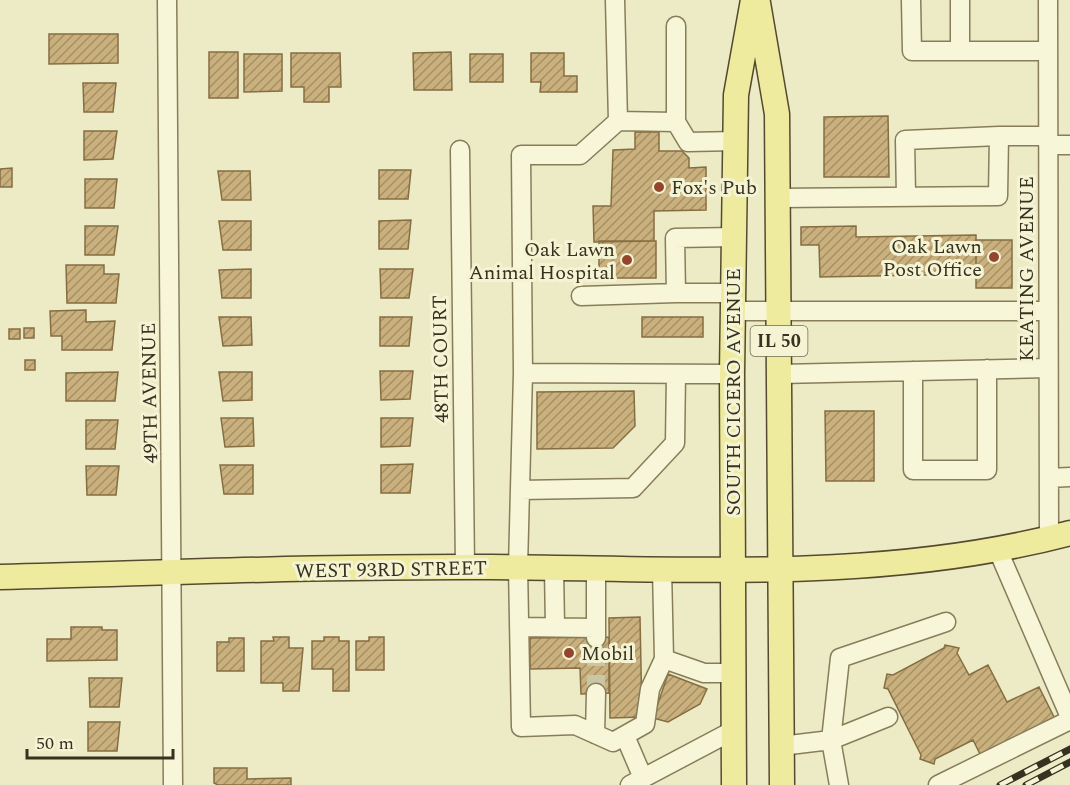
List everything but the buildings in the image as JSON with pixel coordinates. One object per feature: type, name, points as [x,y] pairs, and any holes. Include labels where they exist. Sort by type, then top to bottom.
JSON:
[{"type":"main road","name":"SOUTH CICERO AVENUE","points":[[734,785],[732,374],[736,95],[756,0]]},
{"type":"main road","name":"SOUTH CICERO AVENUE","points":[[756,0],[777,114],[782,785]]},
{"type":"main road","name":"WEST 93RD STREET","points":[[0,577],[465,567],[781,568],[870,564],[963,555],[1059,536]]},
{"type":"street","name":"49TH AVENUE","points":[[167,0],[173,573],[172,785]]},
{"type":"street","points":[[615,0],[618,121]]},
{"type":"street","points":[[911,0],[912,51],[1048,51]]},
{"type":"street","points":[[960,0],[960,51]]},
{"type":"street","name":"KEATING AVENUE","points":[[1048,0],[1049,478],[1059,536]]},
{"type":"street","points":[[676,26],[676,122],[688,142],[736,141]]},
{"type":"street","points":[[662,568],[664,659],[650,689],[645,724],[614,742],[575,725],[521,727],[518,567],[523,373],[521,155],[580,154],[618,121],[676,122]]},
{"type":"street","points":[[778,198],[998,196],[999,136]]},
{"type":"street","points":[[906,196],[905,140],[999,136],[1070,145]]},
{"type":"street","name":"48TH COURT","points":[[460,150],[465,567]]},
{"type":"street","points":[[676,293],[675,238],[735,237]]},
{"type":"street","points":[[581,296],[676,293],[779,312],[1048,311]]},
{"type":"street","points":[[780,374],[1048,368]]},
{"type":"street","points":[[913,371],[913,470],[987,470],[987,369]]},
{"type":"street","points":[[523,373],[732,374]]},
{"type":"street","points":[[520,490],[633,488],[675,443],[676,374]]},
{"type":"street","points":[[1049,478],[1070,477]]},
{"type":"street","points":[[938,785],[1070,718],[997,548]]},
{"type":"street","points":[[554,568],[555,627]]},
{"type":"street","points":[[519,627],[555,627],[596,633],[596,568]]},
{"type":"street","points":[[839,785],[831,740],[840,658],[946,622]]},
{"type":"street","points":[[664,659],[704,673],[733,673]]},
{"type":"street","points":[[596,693],[596,734]]},
{"type":"street","points":[[781,746],[831,740],[888,717]]},
{"type":"street","points":[[625,736],[637,783],[734,730]]},
{"type":"tunnel","points":[[596,638],[596,693]]},
{"type":"railway","points":[[1000,785],[1070,749]]},
{"type":"railway","points":[[1026,785],[1070,762]]},
{"type":"place","name":"Fox's Pub","points":[[659,187]]},
{"type":"place","name":"Oak Lawn Post Office","points":[[994,257]]},
{"type":"place","name":"Oak Lawn Animal Hospital","points":[[627,260]]},
{"type":"place","name":"Mobil","points":[[569,653]]}]
